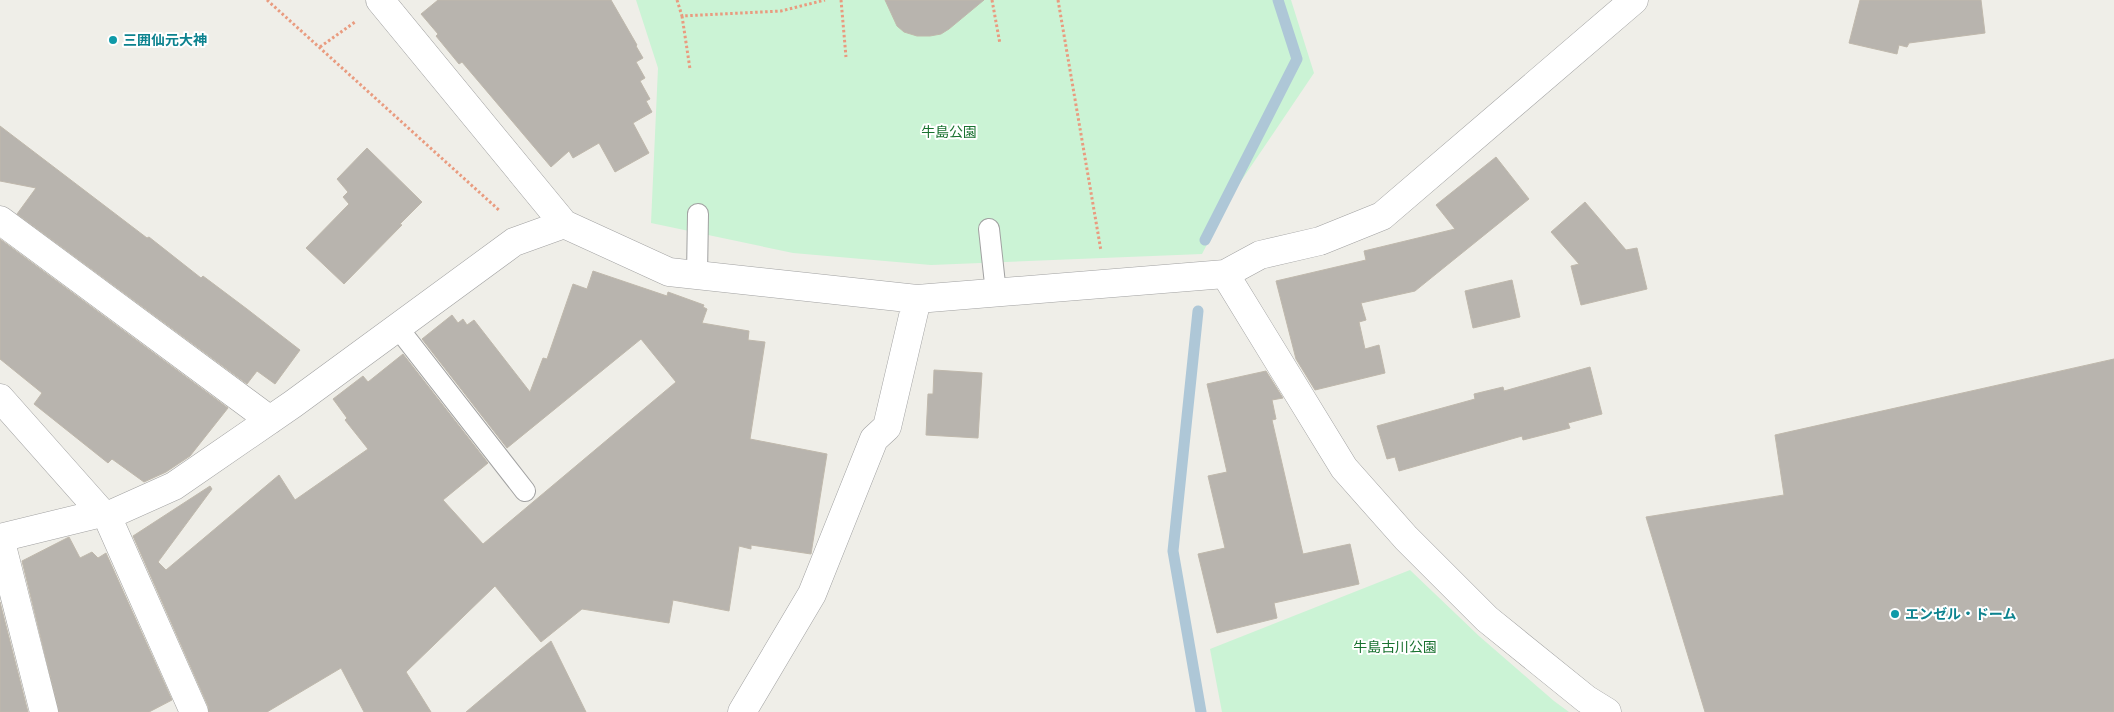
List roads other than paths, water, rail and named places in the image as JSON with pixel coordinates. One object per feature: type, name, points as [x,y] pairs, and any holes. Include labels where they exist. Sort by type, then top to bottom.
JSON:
[{"type":"street","points":[[381,1],[564,224],[669,272],[917,299],[1225,274],[1260,255],[1320,241],[1382,216],[1634,0]]},
{"type":"street","points":[[0,220],[270,420]]},
{"type":"street","points":[[44,712],[0,538],[104,514],[174,486],[270,420],[514,242],[564,224]]},
{"type":"street","points":[[1225,274],[1344,468],[1406,538],[1487,619],[1586,699],[1607,712]]},
{"type":"street","points":[[742,712],[812,594],[874,439],[887,427],[917,299]]},
{"type":"street","points":[[0,398],[104,514],[194,712]]},
{"type":"lane","points":[[697,275],[698,214]]},
{"type":"lane","points":[[989,229],[996,293]]},
{"type":"lane","points":[[398,328],[525,491]]},
{"type":"waterway","points":[[1205,240],[1297,59],[1278,0]]},
{"type":"waterway","points":[[1198,311],[1173,551],[1201,712]]},
{"type":"place","name":"三囲仙元大神","points":[[113,40]]},
{"type":"place","name":"エンゼル・ドーム","points":[[1895,614]]},
{"type":"park label","name":"牛島公園","points":[[949,132]]},
{"type":"park label","name":"牛島古川公園","points":[[1395,647]]}]
